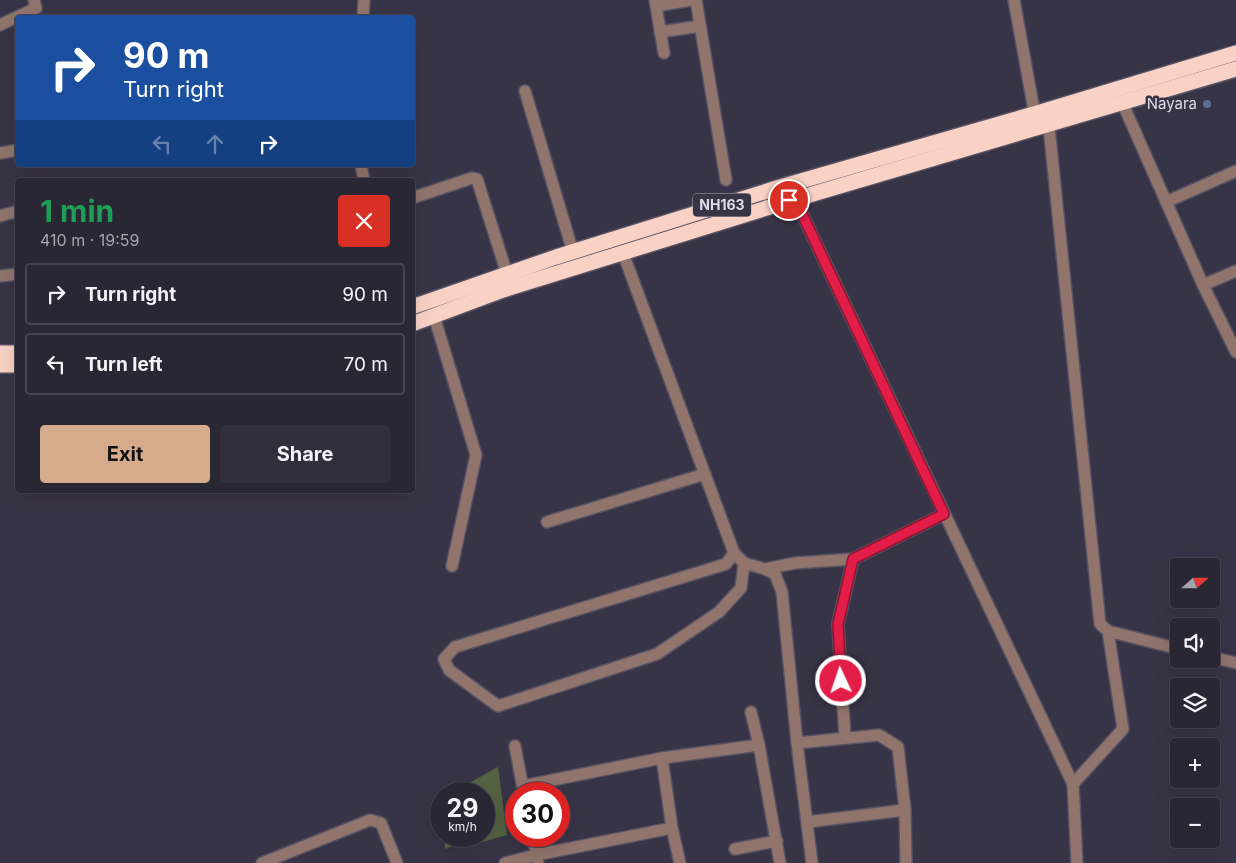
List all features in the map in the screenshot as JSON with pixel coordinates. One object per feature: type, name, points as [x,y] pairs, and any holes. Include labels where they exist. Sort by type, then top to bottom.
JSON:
[{"type":"highway","name":"NH163","points":[[415,323],[503,290],[795,199],[1042,119],[1236,53]]},
{"type":"highway","name":"NH163","points":[[415,306],[573,252],[780,187],[1042,119],[1122,102],[1236,69]]},
{"type":"highway","points":[[0,353],[15,353]]},
{"type":"highway","points":[[0,365],[15,365]]},
{"type":"street","points":[[20,15],[36,8],[34,0]]},
{"type":"street","points":[[363,15],[364,0]]},
{"type":"street","points":[[664,53],[656,3],[692,0]]},
{"type":"street","points":[[696,0],[726,180]]},
{"type":"street","points":[[1014,0],[1042,119],[1100,624],[1108,632],[1170,647]]},
{"type":"street","points":[[0,24],[15,17]]},
{"type":"street","points":[[660,32],[700,26]]},
{"type":"street","points":[[525,91],[573,252]]},
{"type":"street","points":[[1122,102],[1203,285],[1236,352]]},
{"type":"street","points":[[0,153],[15,150]]},
{"type":"street","points":[[1166,202],[1236,171]]},
{"type":"street","points":[[415,197],[472,178],[477,179],[507,274]]},
{"type":"street","points":[[795,199],[1073,784],[1077,863]]},
{"type":"street","points":[[0,216],[15,211]]},
{"type":"street","points":[[623,253],[734,553],[744,563],[775,574],[782,592],[797,743],[812,863]]},
{"type":"street","points":[[1203,285],[1236,271]]},
{"type":"street","points":[[0,276],[15,274]]},
{"type":"street","points":[[434,316],[476,455],[452,566]]},
{"type":"street","points":[[547,522],[705,474]]},
{"type":"street","points":[[765,569],[795,563],[853,559],[944,514]]},
{"type":"street","points":[[734,553],[726,564],[455,647],[444,659],[449,670],[498,706],[657,654],[720,612],[741,588],[744,563]]},
{"type":"street","points":[[844,738],[838,624],[853,559]]},
{"type":"street","points":[[1073,784],[1123,729],[1108,632]]},
{"type":"street","points":[[1220,659],[1236,663]]},
{"type":"street","points":[[751,712],[759,745],[780,863]]},
{"type":"street","points":[[797,743],[879,735],[898,747],[905,810],[906,863]]},
{"type":"street","points":[[558,782],[662,758],[759,745]]},
{"type":"street","points":[[515,746],[522,782]]},
{"type":"street","points":[[662,758],[672,828],[680,863]]},
{"type":"street","points":[[807,822],[905,810]]},
{"type":"street","points":[[262,863],[370,820],[381,823],[397,863]]},
{"type":"street","points":[[505,863],[537,859],[672,828]]},
{"type":"street","points":[[735,849],[776,841]]},
{"type":"green space","points":[[498,767],[505,820],[505,836],[495,838],[495,782],[471,782]]},
{"type":"place","name":"Nayara","points":[[1207,104]]},
{"type":"route","points":[[789,200],[795,199],[944,514],[853,559],[838,624],[841,681]]}]
